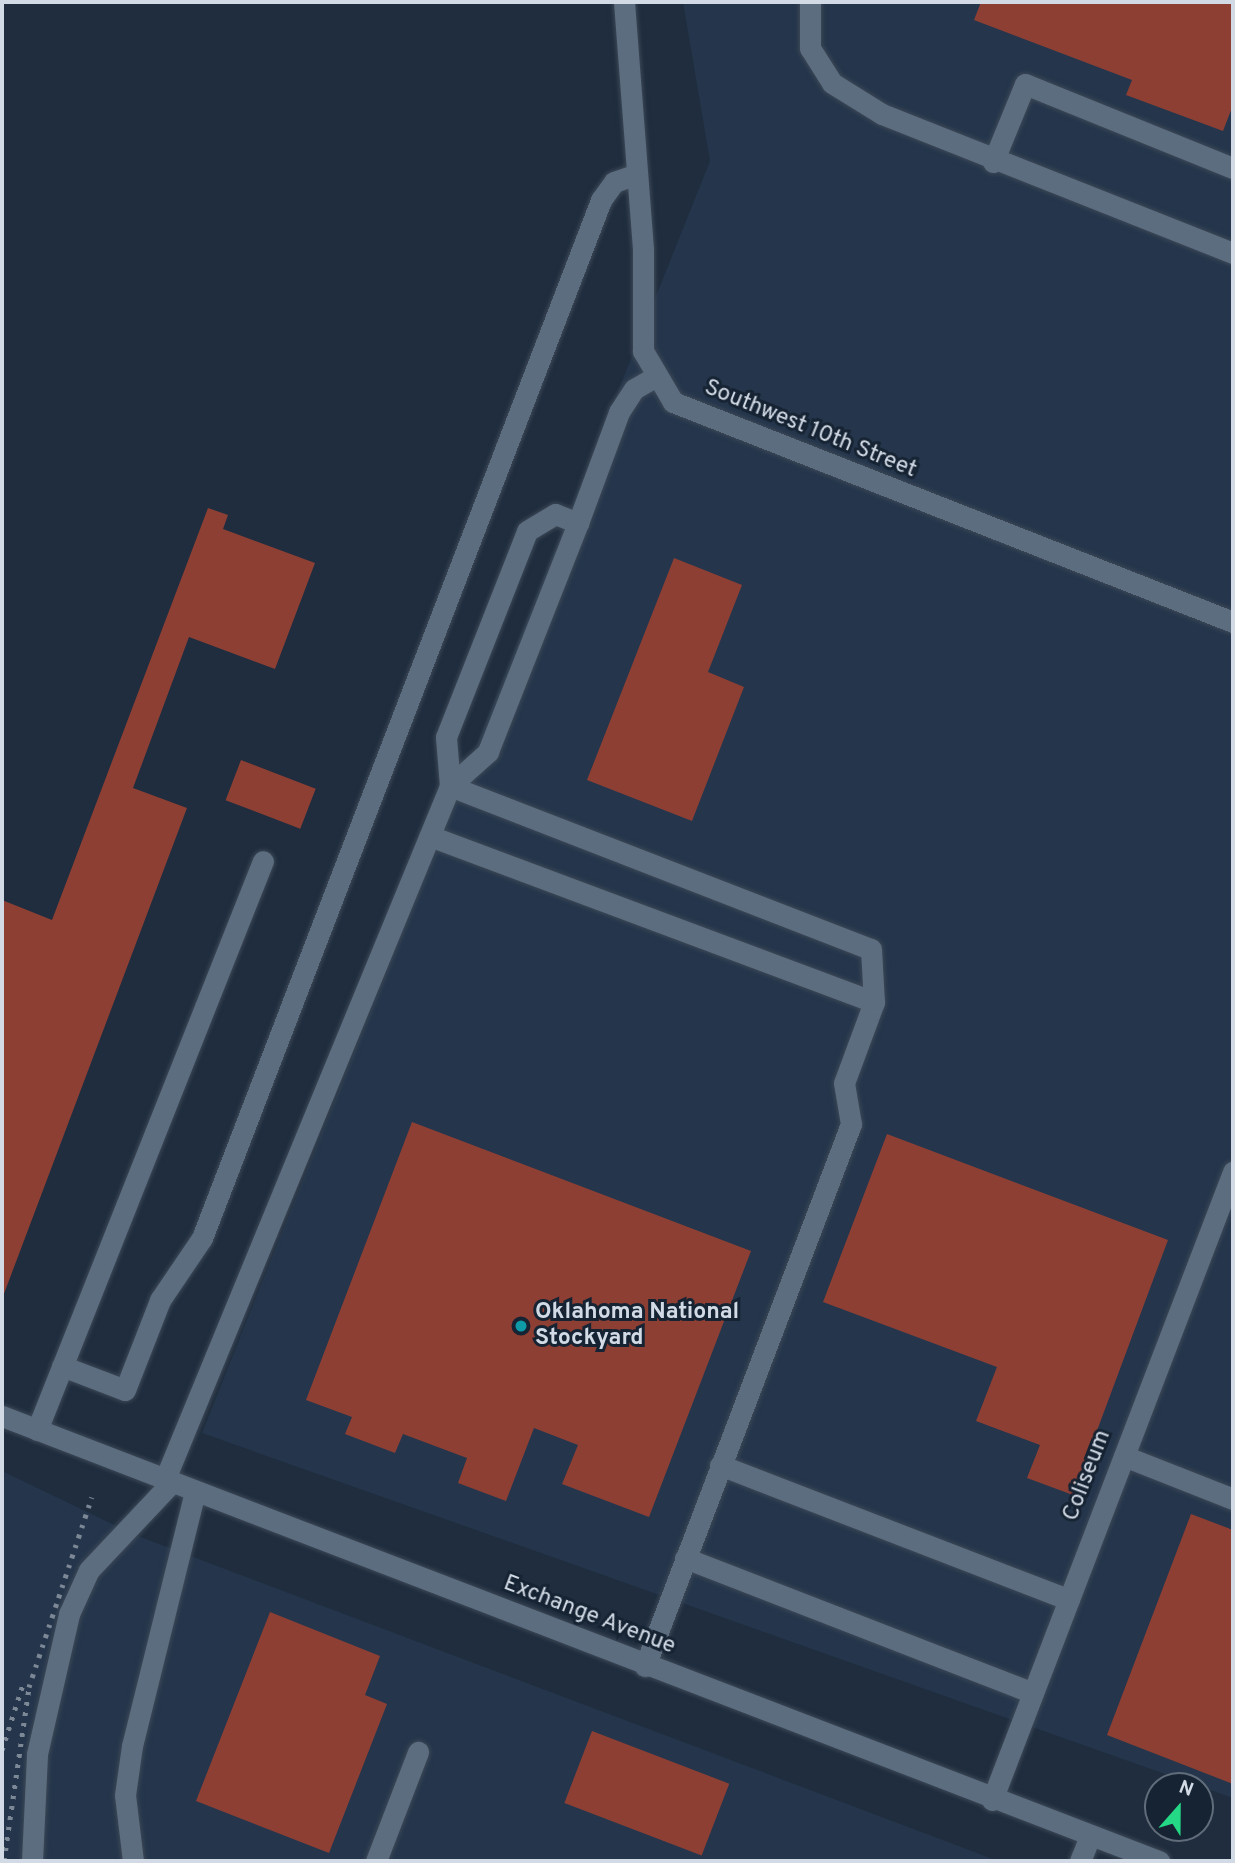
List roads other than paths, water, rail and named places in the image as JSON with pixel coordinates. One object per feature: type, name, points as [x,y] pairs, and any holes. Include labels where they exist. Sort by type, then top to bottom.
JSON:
[{"type":"street","name":"Southwest 10th Street","points":[[624,2],[637,174],[639,319],[653,378],[673,402],[705,420],[1233,622]]},
{"type":"street","points":[[810,2],[810,48],[832,83],[882,114],[993,162],[1233,253]]},
{"type":"street","points":[[993,162],[1026,84],[1233,169]]},
{"type":"street","points":[[62,1366],[125,1390],[160,1300],[202,1238],[601,200],[614,182],[637,174]]},
{"type":"street","points":[[32,1861],[37,1754],[69,1614],[89,1570],[168,1481],[450,786],[488,752],[620,412],[634,389],[653,378]]},
{"type":"street","points":[[450,786],[446,737],[527,531],[555,514],[578,523]]},
{"type":"street","points":[[450,786],[871,949],[874,1002],[844,1083],[851,1124],[645,1666]]},
{"type":"street","points":[[430,836],[874,1002]]},
{"type":"street","points":[[37,1430],[263,861]]},
{"type":"street","name":"Coliseum","points":[[992,1800],[1233,1172]]},
{"type":"street","name":"Exchange Avenue","points":[[2,1416],[992,1800],[1159,1861]]},
{"type":"street","points":[[1124,1456],[1233,1499]]},
{"type":"street","points":[[720,1465],[1069,1600]]},
{"type":"street","points":[[136,1859],[125,1796],[132,1746],[195,1491]]},
{"type":"street","points":[[685,1558],[1033,1693]]},
{"type":"street","points":[[376,1861],[418,1752]]},
{"type":"street","points":[[1080,1861],[1090,1836]]},
{"type":"railway","points":[[4,1861],[29,1687],[92,1497]]},
{"type":"railway","points":[[2,1750],[24,1681]]},
{"type":"place","name":"Oklahoma National Stockyard","points":[[521,1326]]}]
